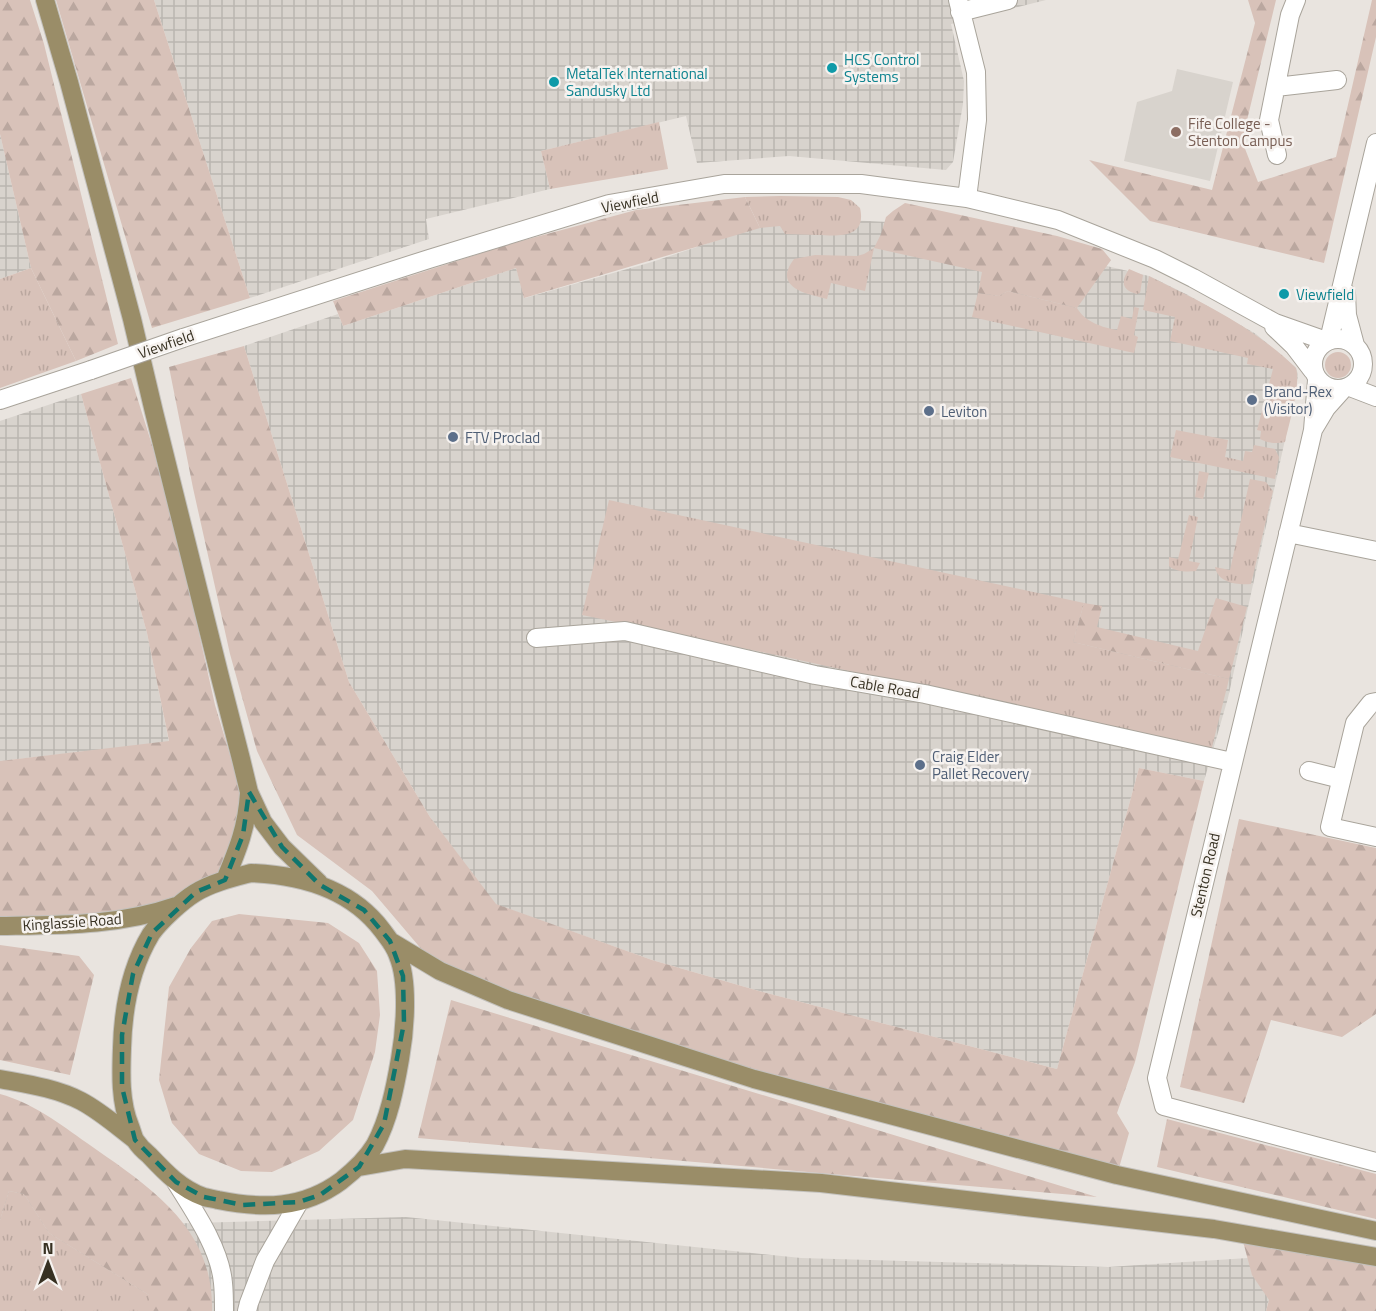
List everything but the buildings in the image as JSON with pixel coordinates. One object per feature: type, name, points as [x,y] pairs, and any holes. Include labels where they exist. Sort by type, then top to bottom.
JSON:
[{"type":"main road","points":[[45,0],[69,81],[132,319],[249,792],[263,822],[282,847],[320,885]]},
{"type":"main road","points":[[225,880],[243,835],[248,815],[249,792]]},
{"type":"main road","points":[[0,1079],[45,1088],[80,1101],[135,1140],[176,1182],[204,1197],[243,1205],[277,1205],[299,1202],[320,1195],[359,1167],[374,1145],[384,1124],[395,1086],[404,1023],[403,976],[399,957],[378,924],[345,896],[320,885],[271,874],[251,873],[225,880],[196,892],[179,905],[152,933],[133,974],[127,1005],[122,1035],[122,1086],[125,1115],[135,1140]]},
{"type":"main road","name":"Kinglassie Road","points":[[0,926],[93,923],[129,919],[179,905]]},
{"type":"main road","points":[[390,940],[440,971],[508,999],[754,1079],[1117,1175],[1376,1232]]},
{"type":"main road","points":[[359,1167],[405,1160],[820,1183],[1214,1229],[1376,1257]]},
{"type":"street","points":[[966,198],[977,120],[976,72],[959,6],[1008,0]]},
{"type":"street","points":[[1277,155],[1269,120],[1290,15],[1295,1]]},
{"type":"street","points":[[1276,87],[1337,80]]},
{"type":"street","points":[[1328,341],[1376,143]]},
{"type":"street","name":"Viewfield","points":[[0,400],[183,338],[609,204],[724,184],[861,184],[966,198],[1058,220],[1155,259],[1263,317],[1299,333],[1328,341]]},
{"type":"street","points":[[1345,275],[1347,315],[1363,363],[1360,376],[1346,388]]},
{"type":"street","name":"Viewfield","points":[[1263,317],[1294,346],[1315,375]]},
{"type":"street","points":[[1376,378],[1358,350],[1341,339],[1328,341],[1319,346],[1314,354],[1312,362],[1315,375],[1323,385],[1329,388],[1346,388],[1376,397]]},
{"type":"street","name":"Stenton Road","points":[[1315,375],[1312,430],[1156,1078],[1164,1106],[1376,1162]]},
{"type":"street","name":"Stenton Road","points":[[1312,430],[1326,408],[1346,388]]},
{"type":"street","points":[[1288,533],[1376,551]]},
{"type":"street","name":"Cable Road","points":[[536,638],[625,631],[815,675],[925,694],[1232,762]]},
{"type":"street","points":[[1376,702],[1371,703],[1355,723],[1330,826],[1376,837]]},
{"type":"street","points":[[1309,771],[1341,779]]},
{"type":"street","points":[[176,1182],[204,1228],[214,1250],[223,1281],[224,1311]]},
{"type":"street","points":[[247,1311],[265,1261],[299,1202]]},
{"type":"highlighted area","points":[[249,792],[282,847],[320,885],[364,910],[390,941],[403,976],[404,1023],[384,1124],[359,1167],[320,1195],[299,1202],[243,1205],[204,1197],[176,1182],[135,1140],[122,1087],[122,1035],[133,974],[152,933],[196,892],[225,880],[243,835]]},
{"type":"shaded area","points":[[154,0],[1046,0],[951,24],[964,81],[963,104],[953,162],[946,170],[789,156],[697,163],[686,116],[541,151],[550,189],[426,219],[429,239],[250,298]]},
{"type":"shaded area","name":"Fife College - Stenton Campus","points":[[1177,69],[1233,82],[1210,181],[1124,161],[1137,102],[1172,91]]},
{"type":"shaded area","points":[[0,134],[31,268],[0,279]]},
{"type":"shaded area","points":[[786,217],[929,224],[1149,276],[1188,295],[1256,334],[1296,368],[1298,374],[1228,698],[1204,781],[1139,768],[1057,1069],[759,991],[652,960],[495,904],[430,817],[349,682],[244,346],[338,314],[343,326],[516,268],[525,298],[652,262]]},
{"type":"shaded area","points":[[81,394],[147,633],[169,742],[0,761],[0,421]]},
{"type":"shaded area","points":[[0,1111],[157,1224],[406,1217],[801,1258],[1108,1267],[1248,1258],[1269,1300],[1266,1311],[0,1311]]},
{"type":"green space","points":[[0,0],[30,0],[44,44],[118,344],[76,361],[31,268],[0,134]]},
{"type":"green space","points":[[56,0],[154,0],[250,298],[152,328]]},
{"type":"green space","points":[[1248,0],[1276,0],[1242,141],[1258,182],[1336,157],[1372,0],[1376,0],[1376,37],[1324,263],[1150,221],[1089,160],[1212,190],[1255,23]]},
{"type":"green space","points":[[659,122],[668,169],[550,189],[541,151]]},
{"type":"green space","points":[[745,197],[838,197],[851,200],[860,208],[859,225],[849,234],[834,236],[785,234],[780,226],[760,228]]},
{"type":"green space","points":[[745,197],[760,228],[524,298],[516,268],[343,326],[333,301],[506,245],[636,210]]},
{"type":"green space","points":[[905,203],[1057,236],[1102,249],[1111,260],[1077,308],[1008,291],[999,296],[978,293],[982,272],[874,248],[886,217]]},
{"type":"green space","points":[[874,248],[865,291],[831,283],[827,299],[802,292],[790,283],[787,277],[788,269],[794,259],[815,255],[857,256]]},
{"type":"green space","points":[[31,268],[76,361],[0,388],[0,279]]},
{"type":"green space","points":[[1129,269],[1143,275],[1140,293],[1132,292],[1125,287],[1124,281]]},
{"type":"green space","points":[[1149,276],[1245,328],[1280,353],[1296,368],[1296,394],[1285,442],[1272,443],[1260,439],[1261,431],[1257,430],[1273,369],[1247,364],[1248,358],[1170,341],[1175,317],[1143,310]]},
{"type":"green space","points":[[1008,291],[1077,308],[1084,317],[1094,323],[1117,330],[1121,316],[1132,319],[1134,307],[1139,308],[1134,335],[1138,337],[1134,353],[972,317],[978,293],[999,296]]},
{"type":"green space","points":[[244,346],[349,682],[430,817],[496,904],[652,960],[759,991],[1057,1069],[1139,768],[1204,781],[1135,1062],[1117,1113],[1129,1133],[1117,1175],[754,1079],[440,971],[372,891],[297,835],[257,751],[230,654],[169,367]]},
{"type":"green space","points":[[1338,352],[1347,356],[1351,365],[1347,374],[1338,378],[1329,374],[1325,365],[1329,356]]},
{"type":"green space","points":[[131,378],[153,448],[190,593],[215,705],[233,765],[249,792],[225,880],[179,905],[0,926],[0,761],[169,741],[147,633],[81,394]]},
{"type":"green space","points":[[1176,430],[1228,440],[1225,457],[1243,461],[1245,451],[1252,452],[1254,445],[1275,449],[1279,457],[1275,479],[1170,457]]},
{"type":"green space","points":[[1199,471],[1209,473],[1203,499],[1195,497]]},
{"type":"green space","points":[[1250,479],[1266,482],[1273,491],[1251,584],[1240,584],[1224,580],[1215,567],[1230,570]]},
{"type":"green space","points":[[609,500],[1084,603],[1073,642],[1229,679],[1211,751],[781,656],[582,615]]},
{"type":"green space","points":[[1189,515],[1198,517],[1189,561],[1200,563],[1196,571],[1182,571],[1169,566],[1169,557],[1178,559]]},
{"type":"green space","points":[[1216,598],[1247,607],[1229,679],[1073,642],[1084,603],[1102,606],[1097,627],[1198,651]]},
{"type":"green space","points":[[1239,819],[1376,848],[1376,1014],[1342,1037],[1271,1020],[1244,1103],[1180,1087]]},
{"type":"green space","points":[[239,914],[328,923],[359,943],[377,971],[380,1015],[375,1052],[353,1120],[319,1151],[272,1172],[241,1171],[199,1154],[172,1123],[159,1080],[169,987],[191,948],[212,921]]},
{"type":"green space","points":[[0,945],[79,956],[94,975],[70,1075],[0,1060]]},
{"type":"green space","points":[[451,1000],[1097,1197],[418,1138]]},
{"type":"green space","points":[[0,1094],[35,1108],[56,1122],[133,1175],[173,1211],[189,1232],[202,1255],[210,1281],[212,1311],[149,1311],[149,1295],[49,1233],[24,1194],[9,1191],[0,1220]]},
{"type":"green space","points":[[1167,1119],[1376,1174],[1376,1219],[1157,1167]]},
{"type":"green space","points":[[9,1191],[24,1194],[49,1233],[149,1295],[149,1311],[0,1311],[0,1220]]},
{"type":"green space","points":[[1241,1234],[1376,1257],[1376,1311],[1266,1311],[1269,1300],[1252,1275]]},
{"type":"place","name":"HCS Control Systems","points":[[832,68]]},
{"type":"place","name":"MetalTek International Sandusky Ltd","points":[[554,82]]},
{"type":"place","name":"Fife College - Stenton Campus","points":[[1176,132]]},
{"type":"place","name":"Viewfield","points":[[1284,294]]},
{"type":"place","name":"Brand-Rex (Visitor)","points":[[1252,400]]},
{"type":"place","name":"Leviton","points":[[929,411]]},
{"type":"place","name":"FTV Proclad","points":[[453,437]]},
{"type":"place","name":"Craig Elder Pallet Recovery","points":[[920,765]]}]
